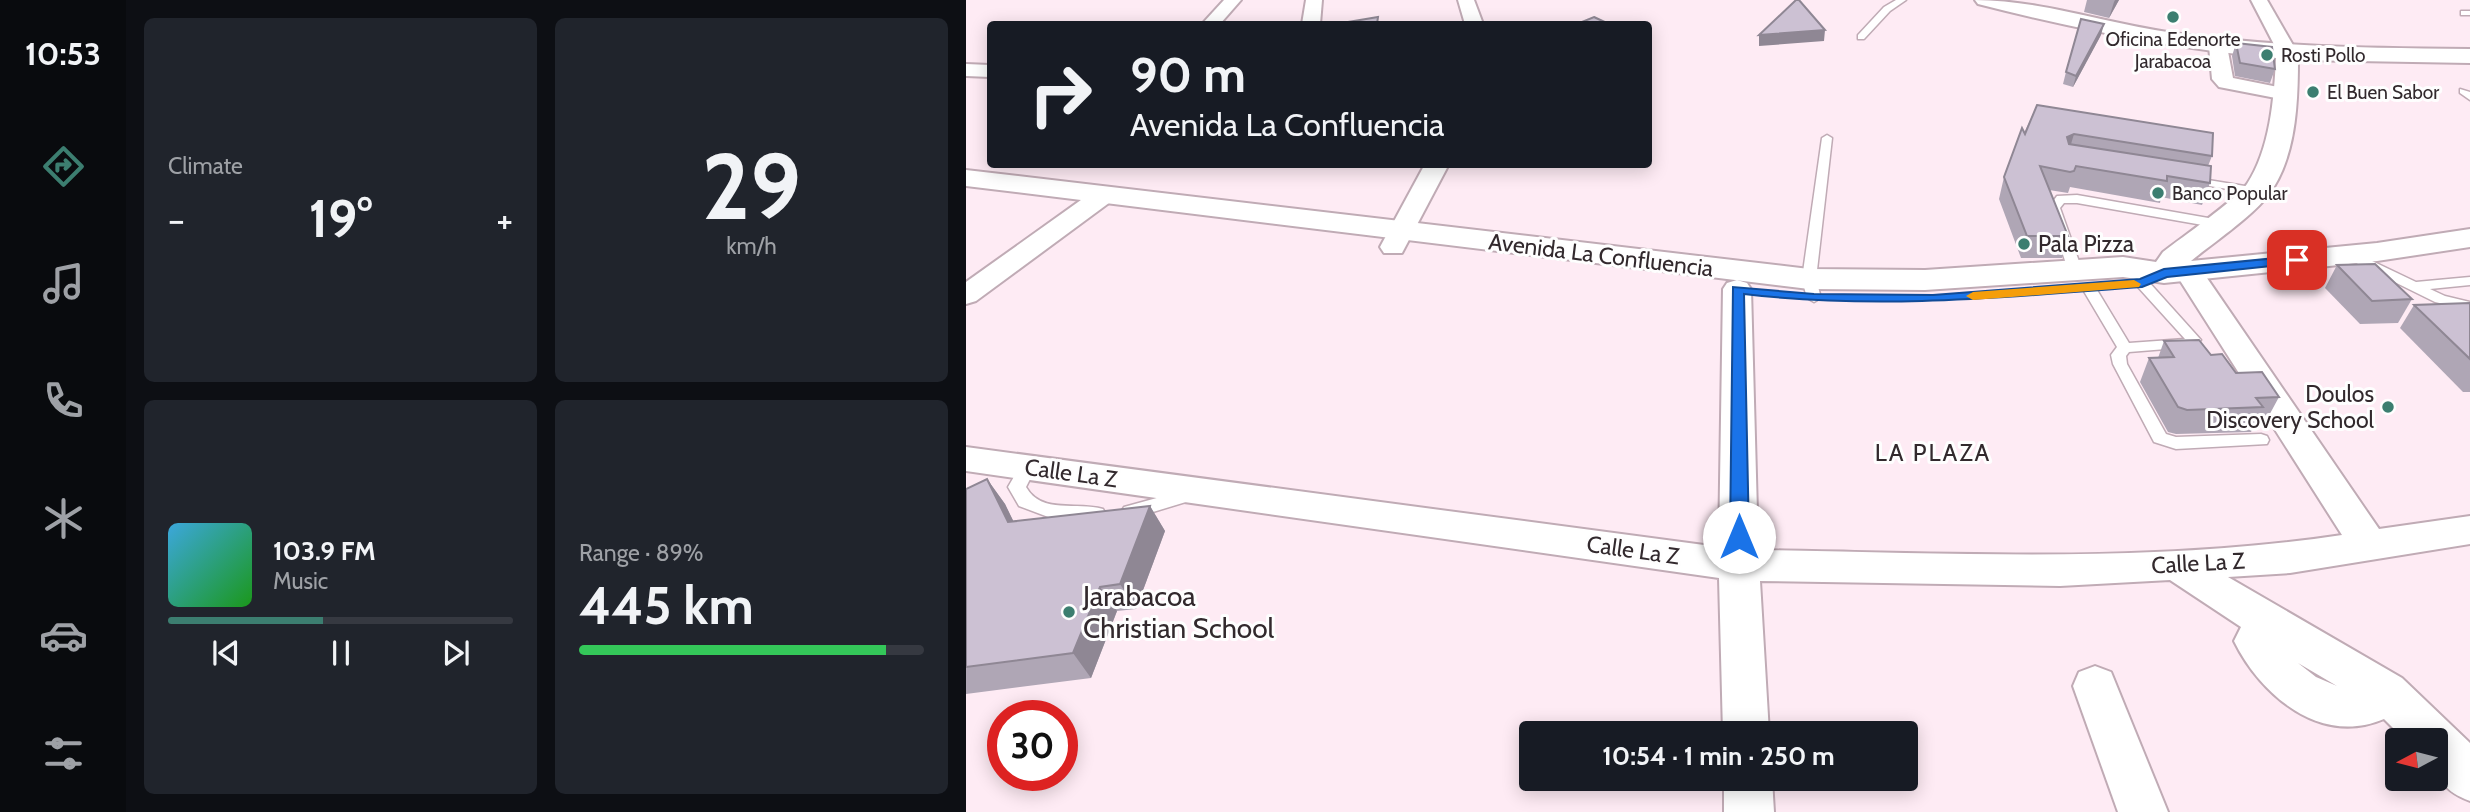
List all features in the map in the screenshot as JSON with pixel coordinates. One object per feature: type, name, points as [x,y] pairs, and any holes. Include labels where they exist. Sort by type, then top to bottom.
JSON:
[{"type":"street","points":[[1214,21],[1233,0]]},
{"type":"street","points":[[1311,21],[1314,0]]},
{"type":"street","points":[[1466,0],[1473,21]]},
{"type":"street","points":[[1985,0],[2071,23],[2218,46],[2287,52],[2470,57]]},
{"type":"street","points":[[2259,0],[2287,52],[2286,94],[2273,161],[2257,191],[2214,223],[2174,259],[2165,276],[2370,546]]},
{"type":"street","points":[[2218,46],[2222,79],[2226,83],[2286,94]]},
{"type":"street","points":[[966,70],[987,71]]},
{"type":"street","points":[[1397,239],[1435,168]]},
{"type":"street","name":"Avenida La Confluencia","points":[[966,178],[1094,202]]},
{"type":"street","name":"Avenida La Confluencia","points":[[966,193],[1094,202],[1812,288],[1933,299],[2082,279],[2165,276],[2351,255],[2470,238]]},
{"type":"street","points":[[966,295],[1094,202]]},
{"type":"street","name":"Avenida La Confluencia","points":[[1397,239],[1737,289],[1812,288]]},
{"type":"street","points":[[1737,289],[1740,565],[1746,721]]},
{"type":"street","name":"Calle La Z","points":[[966,459],[1740,565],[2060,570],[2290,558],[2470,530]]},
{"type":"street","points":[[2177,564],[2269,624],[2255,642],[2266,661],[2298,690],[2342,708],[2366,706],[2386,692],[2438,741],[2470,778]]},
{"type":"street","points":[[2095,686],[2143,812]]},
{"type":"street","points":[[1748,791],[1749,812]]},
{"type":"lane","points":[[1861,37],[1887,9],[1902,0]]},
{"type":"lane","points":[[1812,288],[1827,138]]},
{"type":"lane","points":[[2176,178],[2257,191]]},
{"type":"lane","points":[[2125,348],[2082,279],[2055,220],[2053,208],[2061,200],[2077,199],[2214,223]]},
{"type":"lane","points":[[2351,255],[2440,299],[2470,306]]},
{"type":"lane","points":[[2165,276],[2194,340],[2183,346],[2125,348],[2118,355],[2120,364],[2160,438],[2176,443],[2261,440]]},
{"type":"lane","points":[[2413,287],[2470,281]]},
{"type":"building","points":[[1799,0],[1825,30],[1759,35]]},
{"type":"building","points":[[1378,17],[1377,21],[1354,21]]},
{"type":"building","points":[[1594,17],[1603,21],[1584,21]]},
{"type":"building","points":[[2081,19],[2104,24],[2076,76],[2066,72]]},
{"type":"building","points":[[2236,43],[2272,47],[2275,69],[2240,63]]},
{"type":"building","points":[[2037,105],[2213,133],[2212,156],[2074,134],[2067,137],[2069,144],[2211,166],[2210,183],[2167,176],[2167,181],[2076,166],[2074,171],[2070,172],[2040,166],[2068,236],[2027,236],[2004,177],[2022,128],[2025,134]]},
{"type":"building","points":[[2375,264],[2412,299],[2372,301],[2337,265]]},
{"type":"building","points":[[2470,303],[2470,359],[2414,305]]},
{"type":"building","points":[[2199,340],[2211,355],[2222,354],[2236,373],[2262,372],[2279,397],[2256,398],[2263,407],[2187,410],[2178,407],[2149,358],[2174,357],[2164,341]]},
{"type":"building","points":[[987,479],[1008,522],[1150,506],[1120,584],[1100,587],[1073,653],[966,667],[966,489]]},
{"type":"slow traffic","points":[[1973,296],[2134,284]]},
{"type":"place","name":"Oficina Edenorte Jarabacoa","points":[[2173,17]]},
{"type":"place","name":"Rosti Pollo","points":[[2267,55]]},
{"type":"place","name":"El Buen Sabor","points":[[2313,92]]},
{"type":"place","name":"Banco Popular","points":[[2158,193]]},
{"type":"place","name":"Pala Pizza","points":[[2024,244]]},
{"type":"place","name":"Doulos Discovery School","points":[[2388,407]]},
{"type":"place","name":"Jarabacoa Christian School","points":[[1069,612]]},
{"type":"district","name":"LA PLAZA","points":[[1933,452]]},
{"type":"route","points":[[1739,537],[1737,289],[1814,298],[1933,299],[2142,283],[2164,273],[2297,260]]}]
